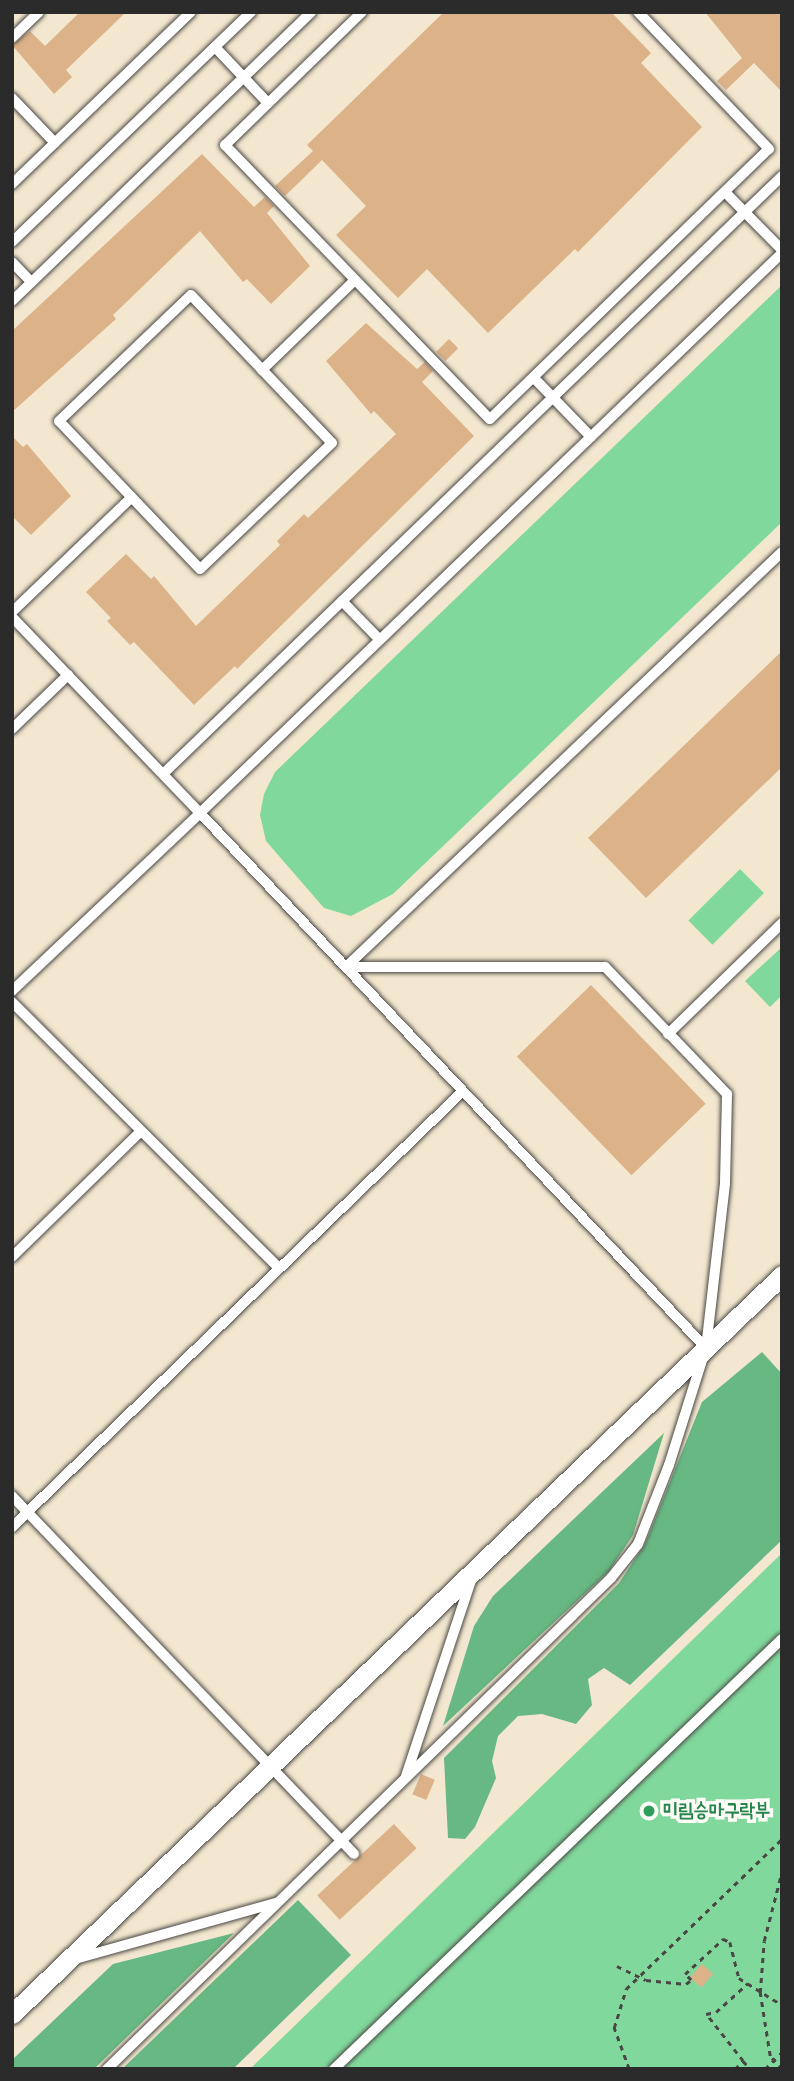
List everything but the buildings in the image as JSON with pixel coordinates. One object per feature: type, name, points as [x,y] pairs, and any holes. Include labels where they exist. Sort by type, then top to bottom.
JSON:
[{"type":"street","points":[[12,2014],[782,1275]]},
{"type":"lane","points":[[12,38],[39,12]]},
{"type":"lane","points":[[12,184],[191,12]]},
{"type":"lane","points":[[12,242],[251,12]]},
{"type":"lane","points":[[12,301],[312,12]]},
{"type":"lane","points":[[362,12],[225,145],[490,419],[769,149],[638,12]]},
{"type":"lane","points":[[215,47],[268,103]]},
{"type":"lane","points":[[12,98],[55,143]]},
{"type":"lane","points":[[163,774],[782,176]]},
{"type":"lane","points":[[12,991],[782,251],[725,192]]},
{"type":"lane","points":[[12,262],[31,282]]},
{"type":"lane","points":[[262,370],[355,280]]},
{"type":"lane","points":[[191,295],[262,370],[332,443],[200,569],[59,421],[191,295]]},
{"type":"lane","points":[[534,377],[591,437]]},
{"type":"lane","points":[[132,497],[12,614],[706,1348]]},
{"type":"lane","points":[[346,967],[782,552]]},
{"type":"lane","points":[[342,601],[380,640]]},
{"type":"lane","points":[[12,729],[68,675]]},
{"type":"lane","points":[[668,1034],[782,923]]},
{"type":"lane","points":[[107,2069],[611,1578],[638,1544],[669,1465],[706,1348],[725,1183],[727,1094],[605,967],[346,967]]},
{"type":"lane","points":[[12,1002],[279,1268]]},
{"type":"lane","points":[[12,1527],[463,1091]]},
{"type":"lane","points":[[12,1256],[141,1131]]},
{"type":"lane","points":[[12,1496],[354,1854]]},
{"type":"lane","points":[[405,1780],[475,1569]]},
{"type":"lane","points":[[334,2069],[782,1639]]},
{"type":"lane","points":[[67,1962],[280,1902]]},
{"type":"path","points":[[629,2069],[614,2028],[626,1989],[634,1977],[782,1839]]},
{"type":"path","points":[[782,1871],[764,1941],[760,1991],[773,2061],[782,2069]]},
{"type":"path","points":[[617,1966],[634,1977],[686,1984],[691,1980],[685,1974],[723,1939],[730,1942],[739,1978],[782,2005]]},
{"type":"path","points":[[748,1983],[716,2012],[706,2014],[751,2069]]},
{"type":"path","points":[[765,2069],[782,2052]]},
{"type":"path","points":[[735,2069],[743,2061]]},
{"type":"green space","points":[[782,285],[782,522],[393,894],[351,916],[324,908],[266,841],[260,815],[264,794],[275,772]]},
{"type":"green space","points":[[740,869],[764,893],[712,945],[688,921]]},
{"type":"green space","points":[[782,947],[782,995],[770,1007],[745,981]]},
{"type":"green space","points":[[762,1352],[782,1374],[782,1540],[630,1685],[604,1668],[588,1679],[592,1705],[576,1724],[542,1714],[518,1716],[498,1736],[492,1761],[496,1778],[475,1827],[465,1839],[448,1838],[444,1758],[619,1583],[645,1544],[702,1402]]},
{"type":"green space","points":[[664,1433],[633,1535],[609,1571],[443,1726],[474,1626],[493,1596]]},
{"type":"green space","name":"미림승마구락부","points":[[782,1553],[782,2069],[250,2069]]},
{"type":"green space","points":[[298,1900],[351,1955],[233,2069],[122,2069]]},
{"type":"green space","points":[[234,1933],[94,2069],[12,2069],[12,2060],[113,1964]]},
{"type":"place","name":"미림승마구락부","points":[[649,1811]]}]
